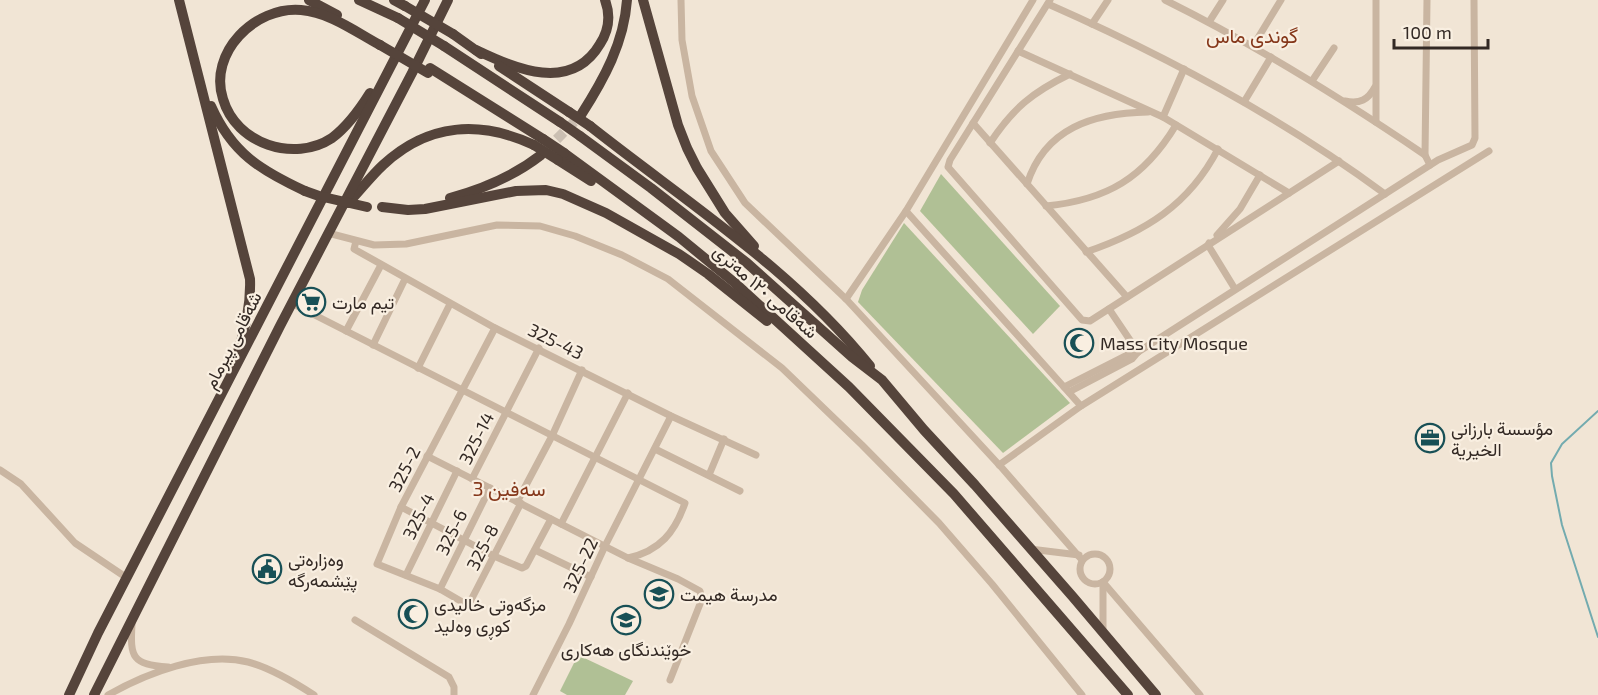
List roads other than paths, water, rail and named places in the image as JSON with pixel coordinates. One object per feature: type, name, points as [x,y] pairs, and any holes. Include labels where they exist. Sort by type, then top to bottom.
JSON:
[{"type":"highway","points":[[180,0],[250,279],[247,324],[231,377]]},
{"type":"highway","name":"شەقامی ١٢٠ مەتری","points":[[309,0],[484,100],[538,142],[692,248],[735,283],[849,387],[954,495],[1128,695]]},
{"type":"highway","name":"شەقامی ١٢٠ مەتری","points":[[358,0],[398,18],[444,46],[580,136],[747,263],[852,357],[882,380],[1156,695]]},
{"type":"highway","points":[[394,0],[453,34],[590,126],[658,176],[786,278]]},
{"type":"highway","name":"شەقامی پیرمام","points":[[94,695],[447,0]]},
{"type":"highway","points":[[440,15],[453,0]]},
{"type":"highway","points":[[476,50],[504,63],[532,72],[570,70],[592,57],[605,36],[609,18],[605,0]]},
{"type":"highway","points":[[582,115],[615,53],[627,0]]},
{"type":"highway","points":[[643,0],[678,125],[697,168],[725,213],[752,244],[858,350],[882,380]]},
{"type":"highway","name":"شەقامی پیرمام","points":[[69,695],[424,2]]},
{"type":"highway","points":[[382,43],[312,12],[295,10],[275,13],[250,25],[234,41],[226,55],[222,69],[222,97],[236,124],[258,141],[285,149],[308,148],[333,137],[348,124],[393,61]]},
{"type":"highway","points":[[201,81],[226,136],[257,165],[305,191],[367,207],[398,207],[440,201],[483,188],[518,171],[541,155]]},
{"type":"highway","points":[[339,211],[383,165],[410,145],[436,134],[464,129],[492,130],[538,142]]},
{"type":"highway","points":[[382,207],[425,210],[531,190],[554,192],[577,199],[689,260],[849,387]]},
{"type":"street","points":[[846,299],[906,211],[1033,0]]},
{"type":"street","points":[[1092,24],[1108,0]]},
{"type":"street","points":[[1165,0],[1253,46],[1312,81],[1425,155]]},
{"type":"street","points":[[1209,22],[1223,0]]},
{"type":"street","points":[[1253,46],[1281,0]]},
{"type":"street","points":[[1376,0],[1376,122]]},
{"type":"street","points":[[1427,0],[1425,155],[1430,165]]},
{"type":"street","points":[[1067,390],[1129,354],[1138,352],[1430,165],[1468,148],[1475,141],[1474,0]]},
{"type":"street","points":[[682,2],[682,40],[692,96],[711,151],[745,203],[846,299],[1082,557],[1080,572],[1085,580],[1094,584],[1103,582],[1110,574],[1110,563],[1098,553],[1082,557],[1030,549]]},
{"type":"street","points":[[1339,161],[1090,321],[1082,320],[950,171],[949,162],[1049,2],[1184,69],[1244,102],[1339,161],[1385,194]]},
{"type":"street","points":[[1312,81],[1334,48]]},
{"type":"street","points":[[1018,51],[1162,117],[1289,193]]},
{"type":"street","points":[[1244,102],[1271,57]]},
{"type":"street","points":[[1162,117],[1184,69]]},
{"type":"street","points":[[990,143],[1010,115],[1027,98],[1070,74]]},
{"type":"street","points":[[1342,101],[1356,103],[1364,100],[1370,96],[1376,85]]},
{"type":"street","points":[[1027,184],[1038,157],[1056,138],[1069,129],[1111,116],[1152,112]]},
{"type":"street","points":[[973,123],[1126,297]]},
{"type":"street","points":[[1046,206],[1088,199],[1122,184],[1158,154],[1176,125]]},
{"type":"street","points":[[1086,252],[1136,233],[1170,209],[1209,167],[1218,149]]},
{"type":"street","points":[[999,465],[1081,406],[1489,151]]},
{"type":"street","points":[[1208,245],[1240,210],[1260,175]]},
{"type":"street","points":[[906,211],[1081,406]]},
{"type":"street","points":[[328,233],[374,245],[406,244],[497,225],[540,226],[575,236],[622,255],[668,279],[782,368],[862,445],[939,523],[1082,695]]},
{"type":"street","name":"325-43","points":[[356,241],[354,249],[450,304],[671,416],[756,455]]},
{"type":"street","points":[[1208,245],[1235,289]]},
{"type":"street","points":[[346,331],[381,265]]},
{"type":"street","points":[[373,345],[405,279]]},
{"type":"street","points":[[292,304],[685,502],[678,524],[663,542],[644,555],[628,558]]},
{"type":"street","points":[[418,368],[450,304]]},
{"type":"street","points":[[1109,309],[1138,352]]},
{"type":"street","name":"325-2","points":[[406,575],[377,564],[401,507],[495,328]]},
{"type":"street","name":"325-14","points":[[472,479],[539,348]]},
{"type":"street","name":"325-8","points":[[440,589],[470,604],[582,370]]},
{"type":"street","points":[[561,524],[628,393]]},
{"type":"street","name":"325-22","points":[[533,695],[671,416]]},
{"type":"street","points":[[709,475],[724,439]]},
{"type":"street","points":[[655,449],[740,490]]},
{"type":"street","points":[[427,456],[628,558],[700,591],[702,598],[700,604],[670,680]]},
{"type":"street","points":[[0,470],[21,484],[75,543],[127,578]]},
{"type":"street","name":"325-4","points":[[406,575],[457,471]]},
{"type":"street","name":"325-6","points":[[440,589],[490,488]]},
{"type":"street","points":[[401,507],[494,556],[524,568],[551,519]]},
{"type":"street","points":[[535,550],[591,577]]},
{"type":"street","points":[[406,575],[440,589]]},
{"type":"street","points":[[1103,582],[1103,632]]},
{"type":"street","points":[[1103,582],[1200,695]]},
{"type":"street","points":[[132,618],[131,649],[135,658],[144,664],[170,668]]},
{"type":"street","points":[[356,620],[449,677],[454,687],[454,695]]},
{"type":"street","points":[[108,695],[145,676],[170,668],[213,660],[248,662],[314,695]]},
{"type":"waterway","points":[[1598,411],[1562,444],[1551,463],[1562,525],[1598,637]]},
{"type":"tunnel","points":[[546,150],[581,115]]},
{"type":"place","name":"تيم مارت","points":[[311,302]]},
{"type":"place","name":"Mass City Mosque","points":[[1079,343]]},
{"type":"place","name":"مؤسسة بارزانی الخیریة","points":[[1430,438]]},
{"type":"place","name":"وەزارەتی پێشمەرگە","points":[[267,569]]},
{"type":"place","name":"مدرسة هيمت","points":[[659,594]]},
{"type":"place","name":"مزگەوتی خالیدی کوڕی وەلید","points":[[413,614]]},
{"type":"place","name":"خوێندنگای هەکاری","points":[[626,620]]},
{"type":"district","name":"گوندی ماس","points":[[1252,35]]},
{"type":"district","name":"سەفین 3","points":[[509,488]]}]
